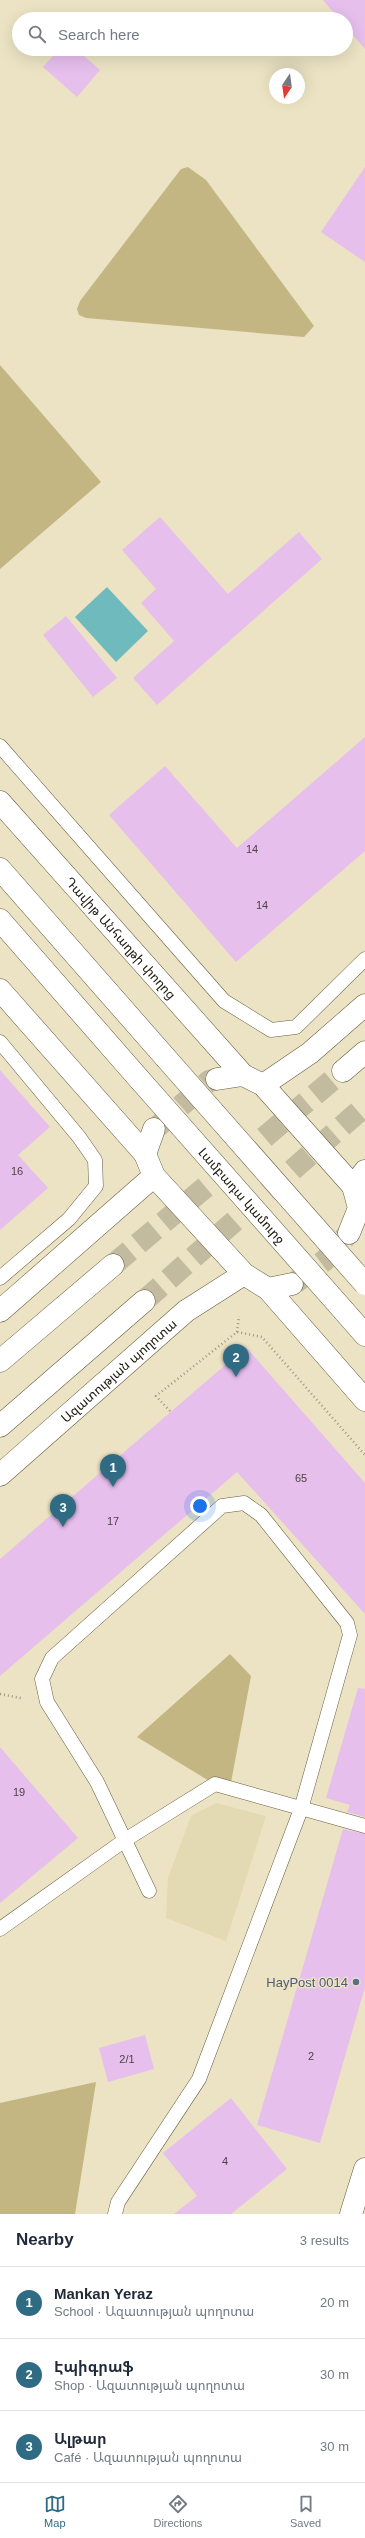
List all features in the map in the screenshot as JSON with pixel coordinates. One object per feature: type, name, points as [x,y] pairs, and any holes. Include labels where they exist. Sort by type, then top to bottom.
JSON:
[{"type":"main road","name":"Դավիթ Անհաղթի փողոց","points":[[0,802],[243,1074]]},
{"type":"main road","points":[[0,869],[365,1284]]},
{"type":"main road","name":"Լամբադա կամուրջ","points":[[0,920],[365,1335]]},
{"type":"main road","points":[[0,990],[145,1154],[154,1176],[244,1274],[268,1289],[365,1400]]},
{"type":"main road","points":[[263,1085],[310,1053],[365,1005]]},
{"type":"main road","points":[[343,1071],[365,1052]]},
{"type":"main road","points":[[217,1078],[243,1074],[263,1085],[359,1179],[362,1212],[349,1233]]},
{"type":"main road","points":[[145,1154],[154,1129]]},
{"type":"main road","points":[[0,1311],[154,1176]]},
{"type":"main road","points":[[0,1361],[113,1265]]},
{"type":"main road","name":"Ազատության պողոտա","points":[[0,1475],[180,1316],[244,1274]]},
{"type":"main road","points":[[268,1289],[292,1284]]},
{"type":"main road","points":[[0,1426],[144,1301]]},
{"type":"main road","points":[[351,2214],[365,2169]]},
{"type":"lane","points":[[0,746],[224,1001],[271,1030],[296,1027],[365,958]]},
{"type":"lane","points":[[0,1042],[79,1137],[95,1160],[96,1186],[68,1219],[0,1278]]},
{"type":"lane","points":[[115,2214],[118,2202],[199,2079],[301,1808],[347,1650],[350,1635],[347,1622],[261,1515],[244,1503],[222,1506],[52,1658],[42,1679],[47,1702],[97,1782],[149,1891]]},
{"type":"lane","points":[[0,1929],[125,1840],[215,1784],[365,1826]]},
{"type":"path","points":[[170,1412],[156,1396],[238,1332],[239,1316]]},
{"type":"path","points":[[238,1332],[262,1338],[365,1455]]},
{"type":"shaded area","points":[[188,167],[206,180],[314,326],[304,337],[86,318],[79,315],[77,309],[80,301],[181,169]]},
{"type":"shaded area","points":[[0,365],[101,482],[0,569]]},
{"type":"shaded area","points":[[230,1654],[251,1676],[229,1793],[137,1737]]},
{"type":"shaded area","points":[[216,1803],[266,1816],[226,1941],[166,1918],[168,1878],[191,1816]]},
{"type":"shaded area","points":[[96,2082],[75,2214],[0,2214],[0,2103]]},
{"type":"water","points":[[107,587],[148,631],[116,662],[75,617]]},
{"type":"building","points":[[323,0],[365,0],[365,49],[353,35],[353,12],[333,12]]},
{"type":"building","points":[[53,56],[84,56],[100,70],[77,97],[43,67]]},
{"type":"building","points":[[365,167],[365,262],[321,232]]},
{"type":"building","points":[[160,517],[228,594],[299,532],[322,559],[157,705],[133,678],[174,641],[141,603],[156,589],[122,550]]},
{"type":"building","points":[[66,616],[117,678],[93,697],[43,635]]},
{"type":"building","points":[[365,737],[365,851],[236,962],[109,815],[165,766],[237,848]]},
{"type":"building","points":[[0,1070],[50,1127],[18,1155],[48,1188],[0,1230]]},
{"type":"building","points":[[246,1347],[365,1483],[365,1614],[237,1472],[0,1676],[0,1559]]},
{"type":"building","points":[[358,1688],[365,1689],[365,1817],[347,1812],[350,1805],[326,1798]]},
{"type":"building","points":[[0,1747],[78,1838],[0,1903]]},
{"type":"building","points":[[343,1829],[365,1834],[365,1987],[320,2143],[257,2125]]},
{"type":"building","points":[[145,2035],[154,2069],[108,2082],[99,2048]]},
{"type":"building","points":[[231,2098],[287,2169],[231,2214],[174,2214],[197,2196],[163,2153]]},
{"type":"tunnel","points":[[113,1265],[343,1071]]},
{"type":"tunnel","points":[[156,1128],[209,1081],[217,1079]]},
{"type":"tunnel","points":[[144,1301],[365,1106]]},
{"type":"tunnel","points":[[295,1283],[325,1260],[349,1233]]},
{"type":"place","name":"Էպիգրաֆ","points":[[236,1377]]},
{"type":"place","name":"Mankan Yeraz","points":[[113,1487]]},
{"type":"place","name":"Ալթար","points":[[63,1527]]},
{"type":"place","name":"HayPost 0014","points":[[356,1982]]}]
